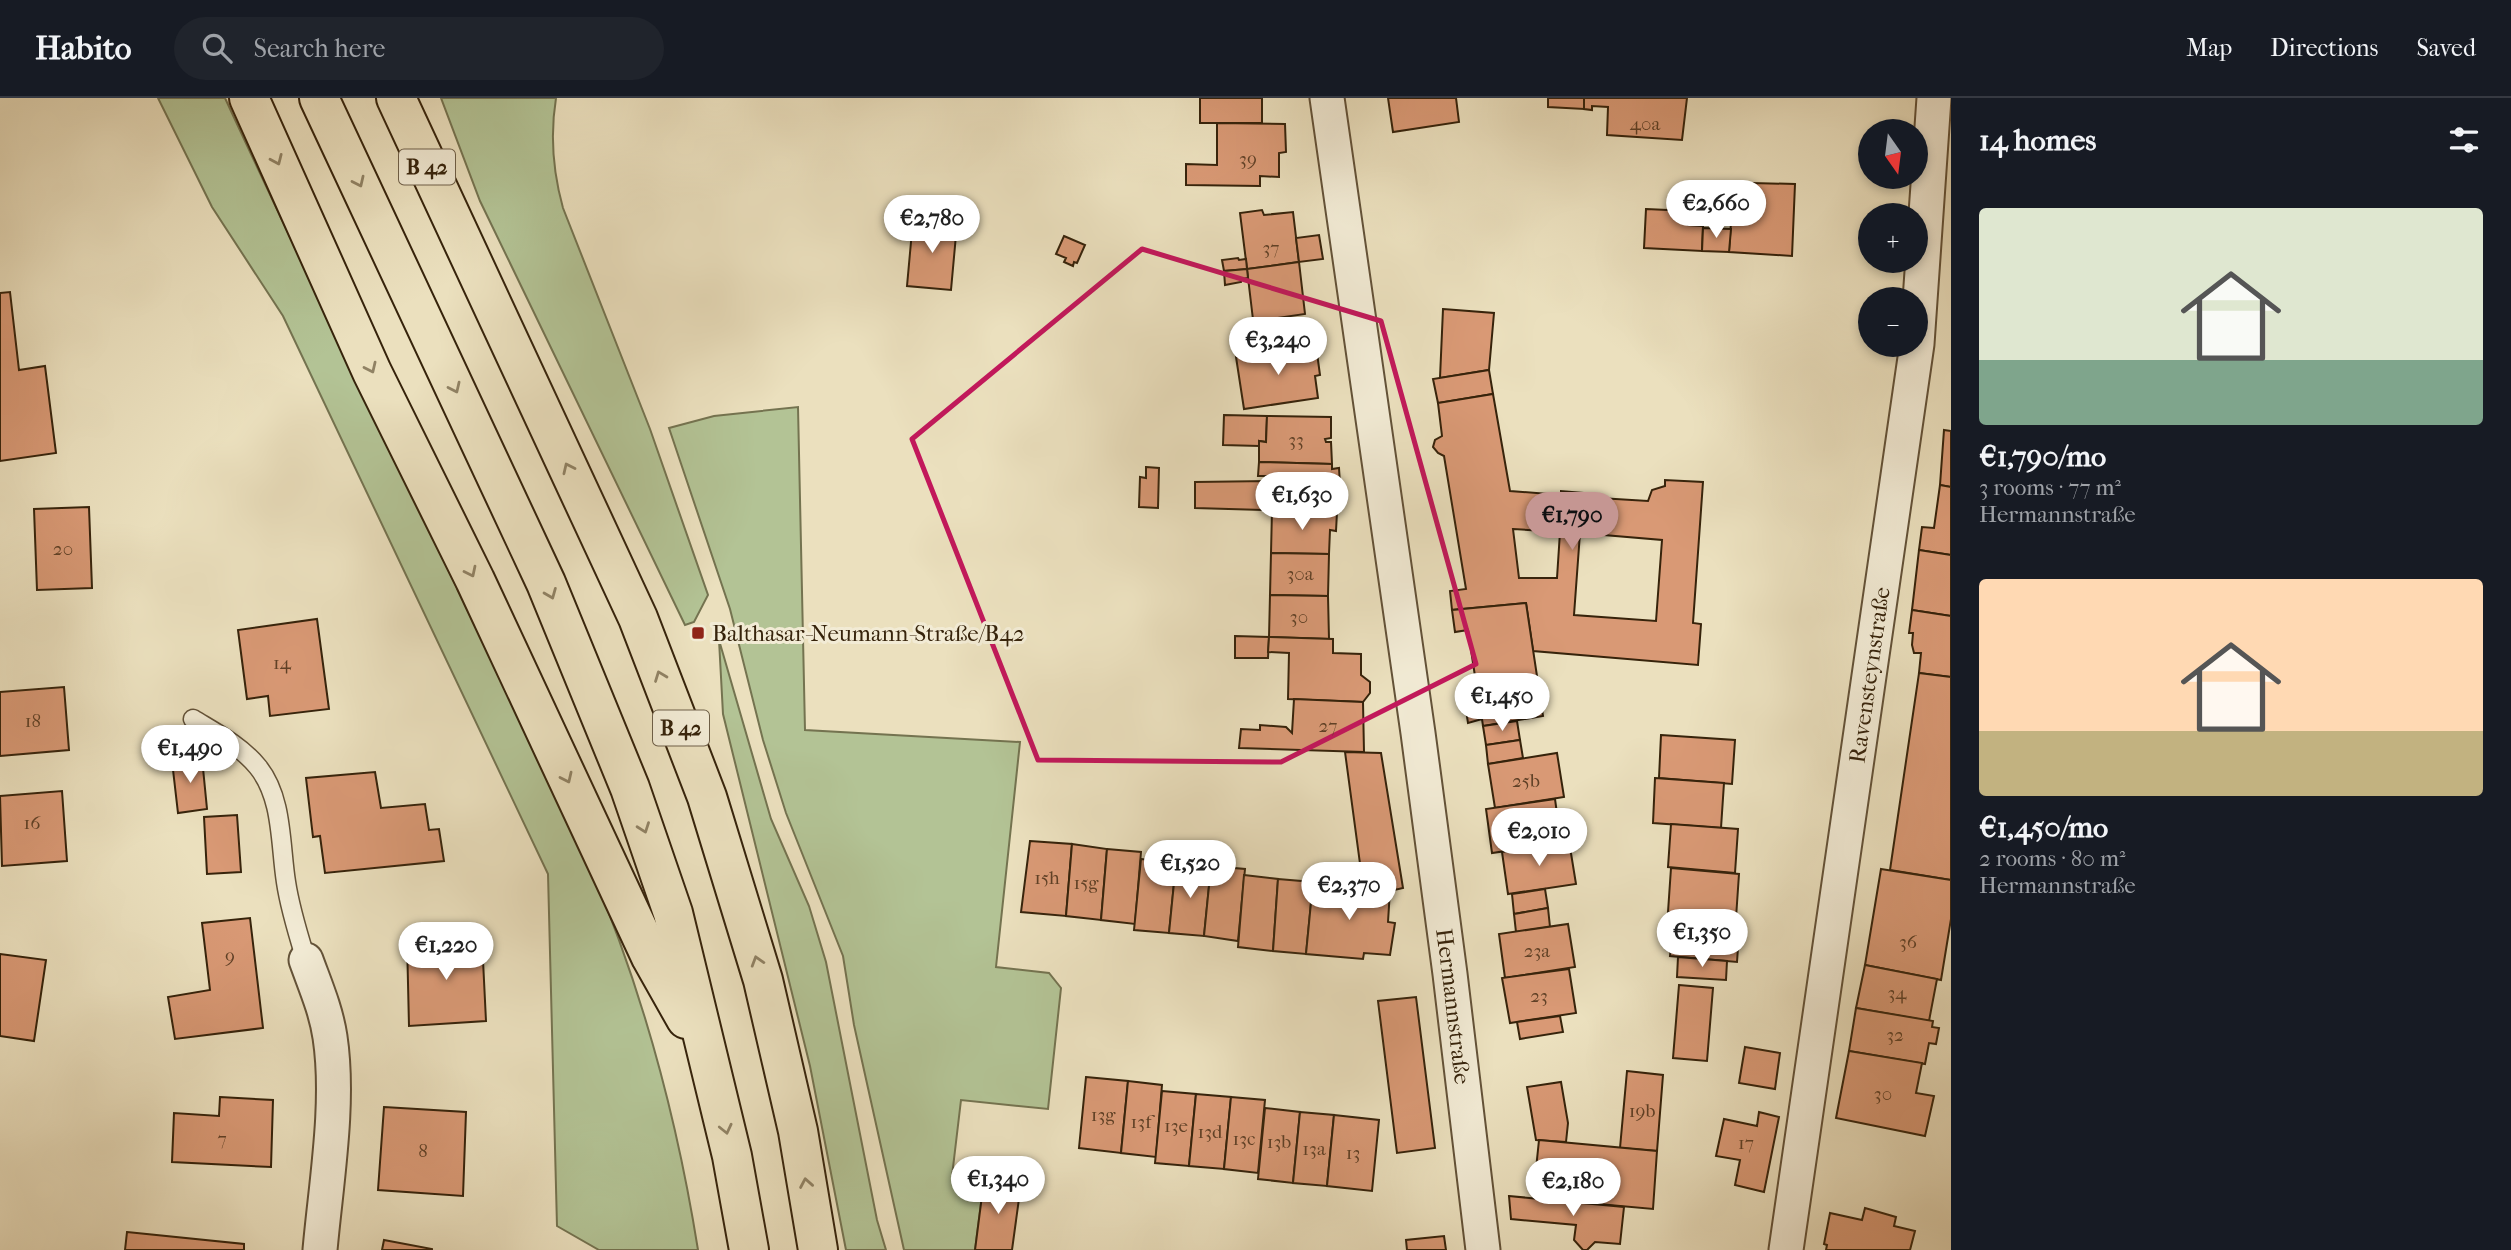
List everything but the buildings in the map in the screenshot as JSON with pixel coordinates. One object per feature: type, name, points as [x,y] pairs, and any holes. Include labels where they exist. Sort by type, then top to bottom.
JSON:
[{"type":"highway","points":[[249,98],[372,372],[475,580],[651,957],[711,1063]]},
{"type":"highway","points":[[319,98],[546,583],[625,776],[673,913],[732,1156],[749,1250]]},
{"type":"highway","name":"B 42","points":[[396,98],[638,618],[707,797],[763,980],[798,1132],[818,1250]]},
{"type":"street","name":"Hermannstraße","points":[[1327,98],[1418,733],[1483,1250]]},
{"type":"street","name":"Ravensteynstraße","points":[[1786,1250],[1917,344],[1934,98]]},
{"type":"street","points":[[306,960],[324,1009],[332,1065],[333,1096],[320,1250]]},
{"type":"lane","points":[[193,719],[245,754],[260,769],[271,790],[277,808],[291,906],[306,960]]},
{"type":"highlighted area","points":[[1142,249],[1381,321],[1476,664],[1281,762],[1038,760],[912,439]]},
{"type":"green space","points":[[158,98],[225,98],[560,800],[608,911],[641,1006],[680,1151],[698,1250],[599,1250],[557,1226],[548,874],[283,316],[212,207]]},
{"type":"green space","points":[[441,98],[556,98],[554,153],[563,208],[650,429],[708,595],[694,622],[685,625],[480,201]]},
{"type":"green space","points":[[798,407],[805,730],[1020,742],[996,967],[1049,973],[1061,988],[1048,1109],[961,1100],[952,1176],[984,1180],[975,1250],[904,1250],[854,1025],[843,956],[786,813],[763,740],[730,609],[669,428],[714,416]]},
{"type":"green space","points":[[719,640],[771,819],[809,906],[826,962],[877,1220],[886,1250],[846,1250],[810,1066],[723,714]]},
{"type":"place","name":"Balthasar-Neumann-Straße/B42","points":[[698,633]]}]
